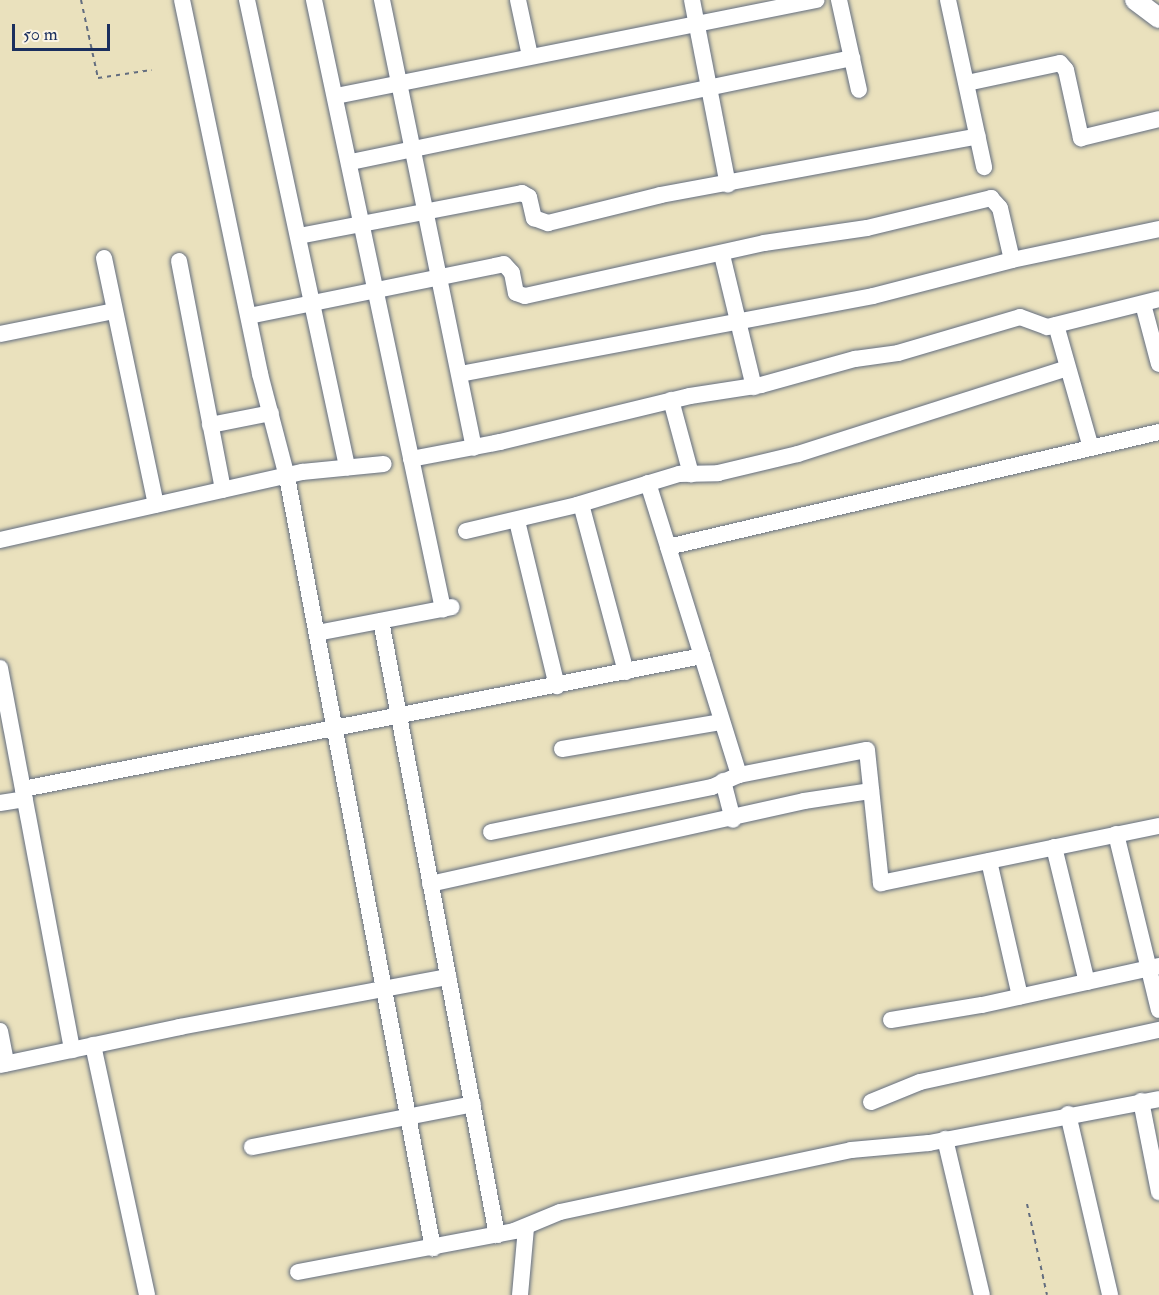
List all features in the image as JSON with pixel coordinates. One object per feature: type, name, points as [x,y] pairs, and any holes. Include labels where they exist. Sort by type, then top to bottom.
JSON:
[{"type":"main road","points":[[1135,0],[1159,18]]},
{"type":"street","points":[[182,0],[249,316],[287,477],[433,1248]]},
{"type":"street","points":[[247,0],[299,236],[346,467]]},
{"type":"street","points":[[315,0],[365,225],[411,459],[449,608],[317,633]]},
{"type":"street","points":[[382,0],[428,211],[474,448]]},
{"type":"street","points":[[518,0],[530,56]]},
{"type":"street","points":[[692,0],[695,25],[728,184]]},
{"type":"street","points":[[336,96],[400,81],[816,0]]},
{"type":"street","points":[[839,0],[860,90]]},
{"type":"street","points":[[948,0],[984,167]]},
{"type":"street","points":[[351,162],[414,147],[852,58]]},
{"type":"street","points":[[967,83],[1060,63],[1066,69],[1081,138],[1159,119]]},
{"type":"street","points":[[299,236],[526,193],[534,218],[548,223],[661,195],[978,136]]},
{"type":"street","points":[[249,316],[504,264],[512,273],[516,293],[525,296],[722,255],[764,243],[867,228],[991,198],[1000,208],[1007,230],[1012,260]]},
{"type":"street","points":[[460,374],[873,296],[1012,260],[1159,229]]},
{"type":"street","points":[[722,255],[754,387]]},
{"type":"street","points":[[104,258],[156,505]]},
{"type":"street","points":[[179,261],[223,490]]},
{"type":"street","points":[[411,459],[474,448],[671,400],[754,387],[855,359],[898,352],[1020,317],[1030,319],[1038,325],[1056,325],[1151,302],[1159,364]]},
{"type":"street","points":[[0,334],[114,311]]},
{"type":"street","points":[[1056,325],[1091,448]]},
{"type":"street","points":[[466,531],[517,521],[648,483],[691,474],[718,473],[798,454],[1067,368]]},
{"type":"street","points":[[671,400],[691,474]]},
{"type":"street","points":[[210,425],[271,413]]},
{"type":"street","points":[[668,547],[1159,432]]},
{"type":"street","points":[[0,540],[287,477],[346,467],[384,464]]},
{"type":"street","points":[[648,483],[739,775]]},
{"type":"street","points":[[581,504],[626,672]]},
{"type":"street","points":[[517,521],[556,686]]},
{"type":"street","points":[[381,621],[497,1235]]},
{"type":"street","points":[[0,803],[24,794],[702,656]]},
{"type":"street","points":[[0,668],[72,1050]]},
{"type":"street","points":[[562,749],[722,722]]},
{"type":"street","points":[[491,831],[723,782],[739,775],[867,750],[881,883],[1159,826]]},
{"type":"street","points":[[723,782],[733,820]]},
{"type":"street","points":[[430,884],[733,820],[804,801],[871,791]]},
{"type":"street","points":[[1116,834],[1153,968],[1159,1010]]},
{"type":"street","points":[[1054,848],[1087,982]]},
{"type":"street","points":[[989,861],[1020,996]]},
{"type":"street","points":[[891,1020],[1153,968]]},
{"type":"street","points":[[0,1030],[3,1064],[448,977]]},
{"type":"street","points":[[871,1102],[920,1082],[1159,1030]]},
{"type":"street","points":[[93,1045],[147,1295]]},
{"type":"street","points":[[298,1272],[497,1235],[526,1228],[560,1212],[809,1158],[871,1146],[945,1139],[1068,1114],[1159,1099]]},
{"type":"street","points":[[1141,1101],[1159,1192]]},
{"type":"street","points":[[252,1147],[473,1104]]},
{"type":"street","points":[[1068,1114],[1110,1295]]},
{"type":"street","points":[[945,1139],[982,1295]]},
{"type":"street","points":[[520,1295],[526,1228]]},
{"type":"path","points":[[81,0],[98,78],[151,70]]},
{"type":"path","points":[[1027,1204],[1047,1295]]}]
